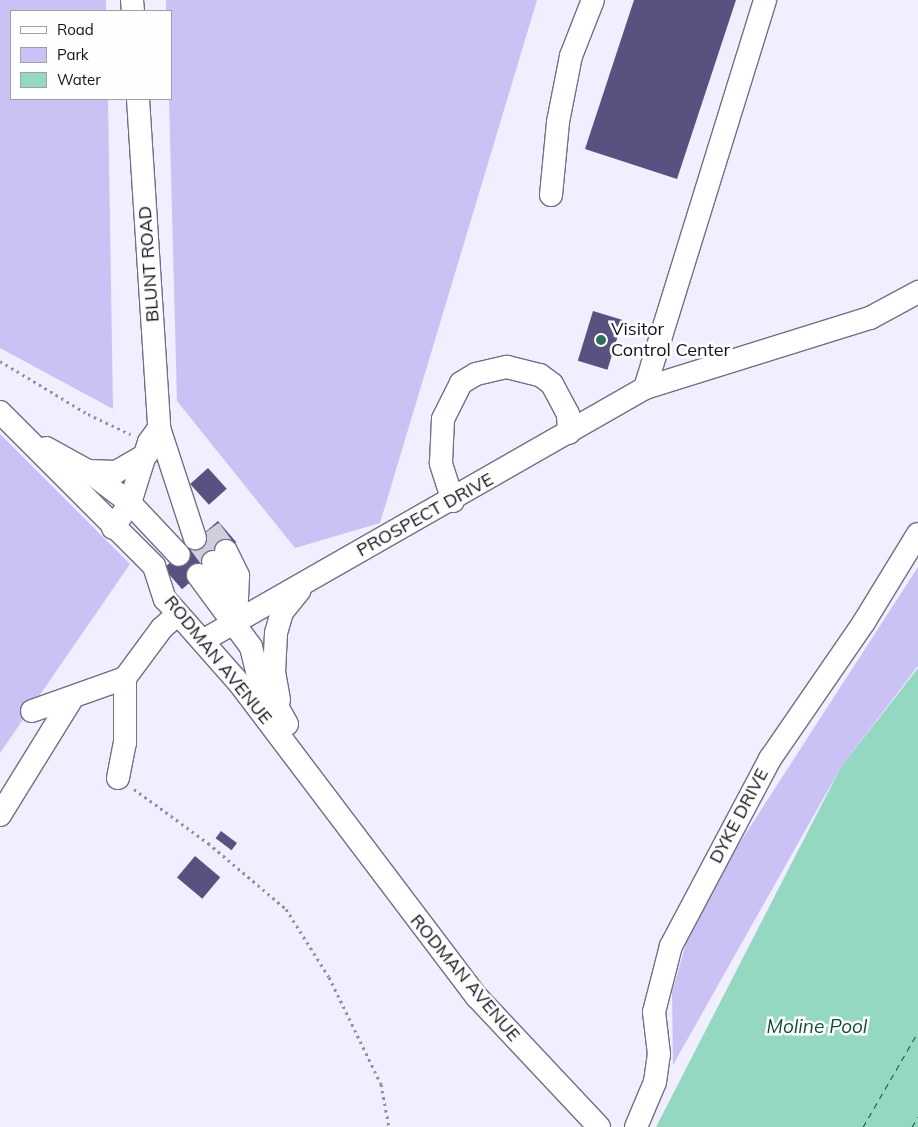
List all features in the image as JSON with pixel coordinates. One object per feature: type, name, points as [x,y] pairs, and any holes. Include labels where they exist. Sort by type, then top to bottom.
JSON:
[{"type":"street","points":[[552,195],[558,122],[571,56],[593,0]]},
{"type":"street","points":[[645,388],[765,0]]},
{"type":"street","name":"BLUNT ROAD","points":[[113,528],[130,503],[152,441],[138,100]]},
{"type":"street","name":"PROSPECT DRIVE","points":[[204,640],[310,579],[453,501],[645,388],[870,318],[918,292]]},
{"type":"street","points":[[453,501],[441,462],[443,419],[461,383],[476,374],[507,367],[540,375],[552,384],[568,414],[569,433]]},
{"type":"street","name":"RODMAN AVENUE","points":[[0,412],[30,439],[113,528],[154,566],[165,599],[178,615],[204,640],[478,997],[599,1127]]},
{"type":"street","name":"RODMAN AVENUE","points":[[30,439],[88,471],[130,503],[180,555]]},
{"type":"street","points":[[88,471],[116,472],[152,441]]},
{"type":"street","name":"BLUNT ROAD","points":[[130,503],[201,535],[152,441]]},
{"type":"street","name":"DYKE DRIVE","points":[[636,1127],[655,1082],[659,1054],[654,1012],[671,946],[770,759],[918,534]]},
{"type":"street","name":"RODMAN AVENUE","points":[[236,622],[238,576],[212,562],[236,622],[251,647],[260,678],[308,756],[324,796]]},
{"type":"street","points":[[289,727],[278,697],[273,652],[282,612],[310,579]]},
{"type":"street","points":[[32,711],[71,700],[125,678],[162,628],[178,615]]},
{"type":"street","points":[[118,778],[125,743],[125,678]]},
{"type":"street","points":[[0,815],[71,700]]},
{"type":"path","points":[[0,361],[88,414],[152,441]]},
{"type":"path","points":[[118,778],[208,843],[286,909],[329,977],[381,1084],[389,1127]]},
{"type":"green space","points":[[0,0],[106,0],[106,10],[10,10],[10,100],[108,100],[113,409],[0,348]]},
{"type":"green space","points":[[166,0],[537,0],[380,523],[295,548],[177,401],[169,100],[172,100],[172,10],[166,10]]},
{"type":"green space","points":[[0,434],[130,564],[0,753]]},
{"type":"green space","points":[[918,567],[918,666],[841,767],[673,1065],[672,992],[695,912]]},
{"type":"water","name":"Moline Pool","points":[[918,668],[918,1127],[656,1127],[841,767]]},
{"type":"building","points":[[634,0],[736,0],[677,179],[585,149]]},
{"type":"building","name":"Visitor Control Center","points":[[593,311],[623,320],[607,370],[578,361]]},
{"type":"building","points":[[208,468],[227,489],[209,505],[190,484]]},
{"type":"building","points":[[218,521],[236,542],[182,589],[164,568]]},
{"type":"building","points":[[221,831],[237,843],[232,850],[216,838]]},
{"type":"building","points":[[195,856],[220,877],[202,899],[177,877]]},
{"type":"ferry route","points":[[863,1127],[918,1032]]},
{"type":"ferry route","points":[[912,1127],[918,1117]]},
{"type":"tunnel","points":[[210,529],[226,551]]},
{"type":"tunnel","points":[[197,540],[213,562]]},
{"type":"place","name":"Visitor Control Center","points":[[601,340]]}]
